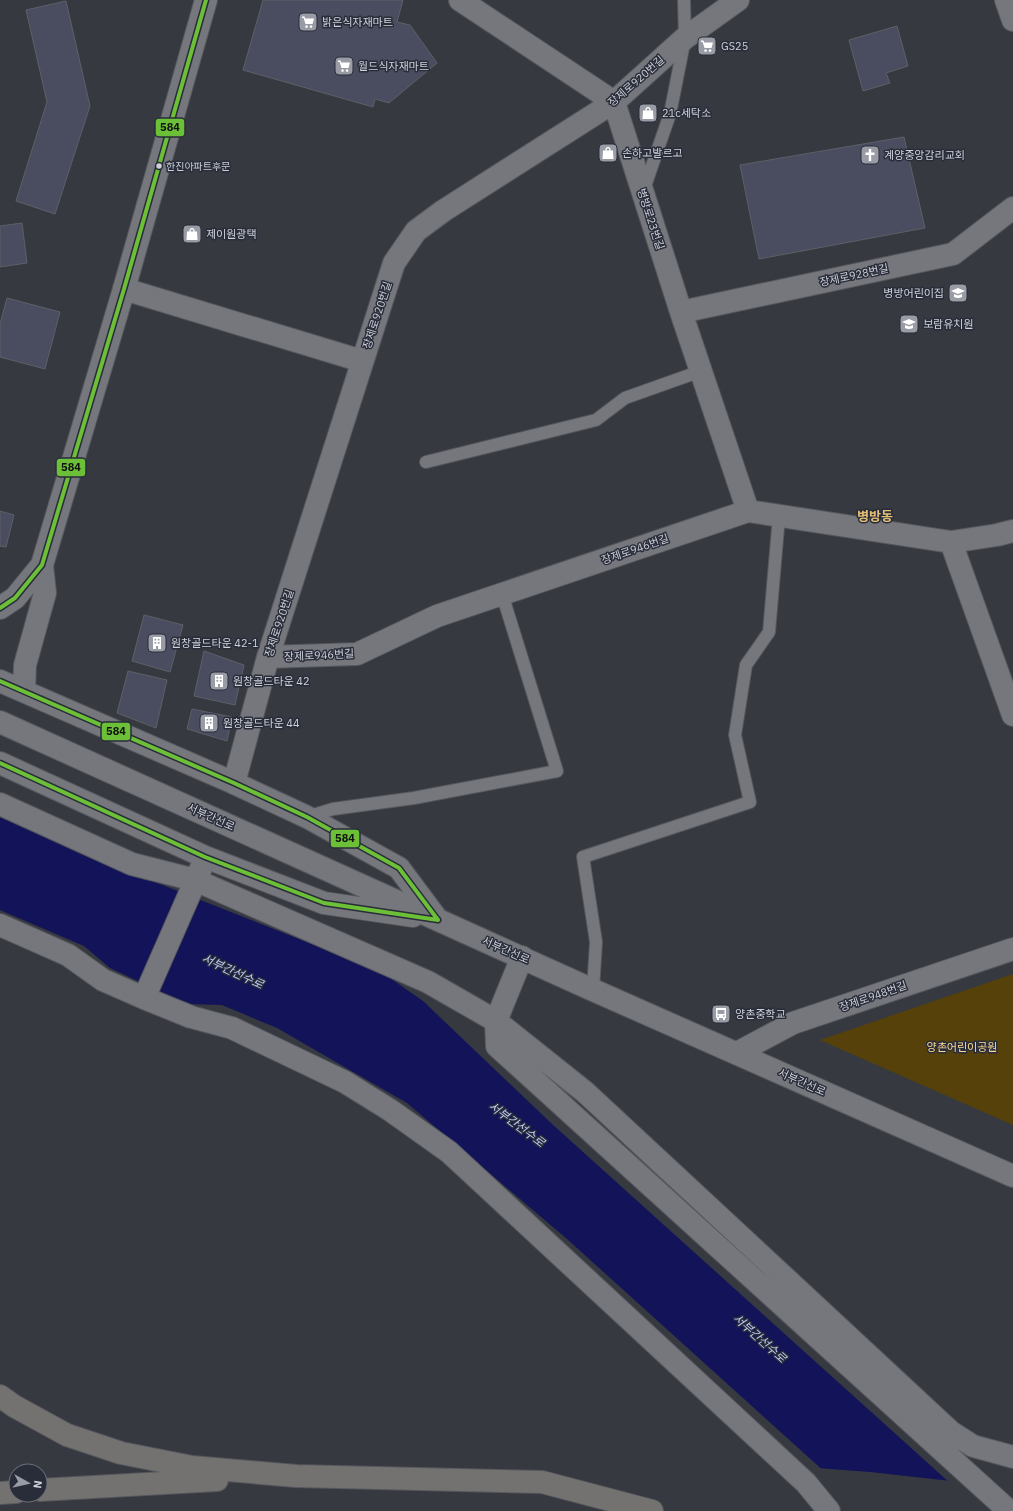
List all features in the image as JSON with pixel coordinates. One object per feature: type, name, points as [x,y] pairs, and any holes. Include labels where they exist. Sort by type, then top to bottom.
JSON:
[{"type":"highway","points":[[0,1396],[14,1406],[67,1435],[121,1453],[192,1467],[296,1476],[542,1482],[652,1511]]},
{"type":"highway","points":[[48,1490],[296,1476]]},
{"type":"street","points":[[24,691],[25,665],[45,593],[42,565],[124,289],[206,0]]},
{"type":"street","points":[[460,0],[614,102]]},
{"type":"street","name":"장제로920번길","points":[[234,783],[268,657],[394,263],[416,231],[443,211],[614,102],[685,38],[738,0]]},
{"type":"street","points":[[1006,0],[1013,20]]},
{"type":"street","name":"병방로23번길","points":[[614,102],[681,312],[748,511]]},
{"type":"street","name":"장제로928번길","points":[[681,312],[953,254],[1013,208]]},
{"type":"street","points":[[124,289],[362,361]]},
{"type":"street","name":"장제로946번길","points":[[268,657],[357,654],[437,616],[748,511],[951,542],[1013,531]]},
{"type":"street","points":[[951,542],[1013,714]]},
{"type":"street","points":[[0,608],[15,598],[42,565]]},
{"type":"street","points":[[0,680],[234,783],[307,817],[400,868],[438,920]]},
{"type":"street","name":"서부간선로","points":[[0,722],[593,990],[1013,1176]]},
{"type":"street","points":[[0,763],[205,857],[324,903],[438,920]]},
{"type":"street","points":[[0,804],[132,864],[428,982],[496,1021],[585,1092],[952,1432],[973,1446],[1013,1457]]},
{"type":"street","points":[[145,995],[193,888],[205,857]]},
{"type":"street","points":[[0,925],[68,955],[103,980],[145,995],[191,1017],[232,1028],[346,1082],[390,1110],[449,1152],[800,1478],[829,1511]]},
{"type":"street","name":"장제로948번길","points":[[736,1053],[793,1023],[1013,949]]},
{"type":"street","points":[[522,957],[496,1021],[496,1046],[1009,1511]]},
{"type":"lane","points":[[643,192],[670,114],[685,38],[684,0]]},
{"type":"lane","points":[[426,462],[596,420],[625,398],[701,371]]},
{"type":"lane","points":[[593,990],[596,942],[583,857],[750,802],[735,735],[746,665],[769,632],[779,516]]},
{"type":"lane","points":[[307,817],[333,809],[414,798],[556,772],[502,594]]},
{"type":"green space","name":"양촌어린이공원","points":[[1013,974],[1013,1125],[820,1040]]},
{"type":"water","name":"서부간선수로","points":[[0,817],[112,865],[380,971],[423,1001],[552,1124],[981,1511],[868,1511],[567,1239],[407,1103],[277,1028],[222,1005],[187,1004],[110,968],[84,946],[0,910]]},
{"type":"pier","points":[[817,1468],[951,1481],[983,1511],[865,1511]]},
{"type":"building","points":[[263,0],[403,0],[397,22],[410,25],[437,63],[389,103],[375,99],[373,107],[243,70]]},
{"type":"building","points":[[66,1],[90,106],[55,214],[16,201],[47,102],[26,10]]},
{"type":"building","points":[[897,26],[908,66],[886,73],[890,83],[863,91],[849,40]]},
{"type":"building","points":[[904,137],[925,228],[759,259],[740,165]]},
{"type":"building","points":[[22,223],[27,263],[0,267],[0,226]]},
{"type":"building","points":[[7,298],[60,312],[45,369],[0,357],[0,324]]},
{"type":"building","points":[[0,511],[14,515],[6,547],[0,546]]},
{"type":"building","name":"원창골드타운 42-1","points":[[144,615],[183,625],[170,672],[132,661]]},
{"type":"building","name":"원창골드타운 42","points":[[204,651],[244,665],[235,705],[194,696]]},
{"type":"building","name":"원창골드타운 42-1","points":[[128,671],[167,680],[156,728],[117,713]]},
{"type":"building","name":"원창골드타운 44","points":[[192,709],[232,717],[227,741],[187,729]]},
{"type":"transit line","name":"584","points":[[0,608],[15,598],[42,565],[124,289],[206,0]]},
{"type":"transit line","name":"584","points":[[0,681],[234,783],[307,817],[399,868],[438,920]]},
{"type":"transit line","name":"584","points":[[0,763],[205,857],[324,903],[438,920]]},
{"type":"place","name":"밝은식자재마트","points":[[308,22]]},
{"type":"place","name":"GS25","points":[[707,46]]},
{"type":"place","name":"월드식자재마트","points":[[344,66]]},
{"type":"place","name":"21c세탁소","points":[[648,113]]},
{"type":"place","name":"손하고발르고","points":[[608,153]]},
{"type":"place","name":"계양중앙감리교회","points":[[870,155]]},
{"type":"place","name":"한진아파트후문","points":[[159,166]]},
{"type":"place","name":"제이원광택","points":[[192,234]]},
{"type":"place","name":"병방어린이집","points":[[958,293]]},
{"type":"place","name":"보람유치원","points":[[909,324]]},
{"type":"place","name":"원창골드타운 42-1","points":[[157,643]]},
{"type":"place","name":"원창골드타운 42","points":[[219,681]]},
{"type":"place","name":"원창골드타운 44","points":[[209,723]]},
{"type":"place","name":"양촌중학교","points":[[721,1014]]},
{"type":"district","name":"병방동","points":[[875,516]]}]
